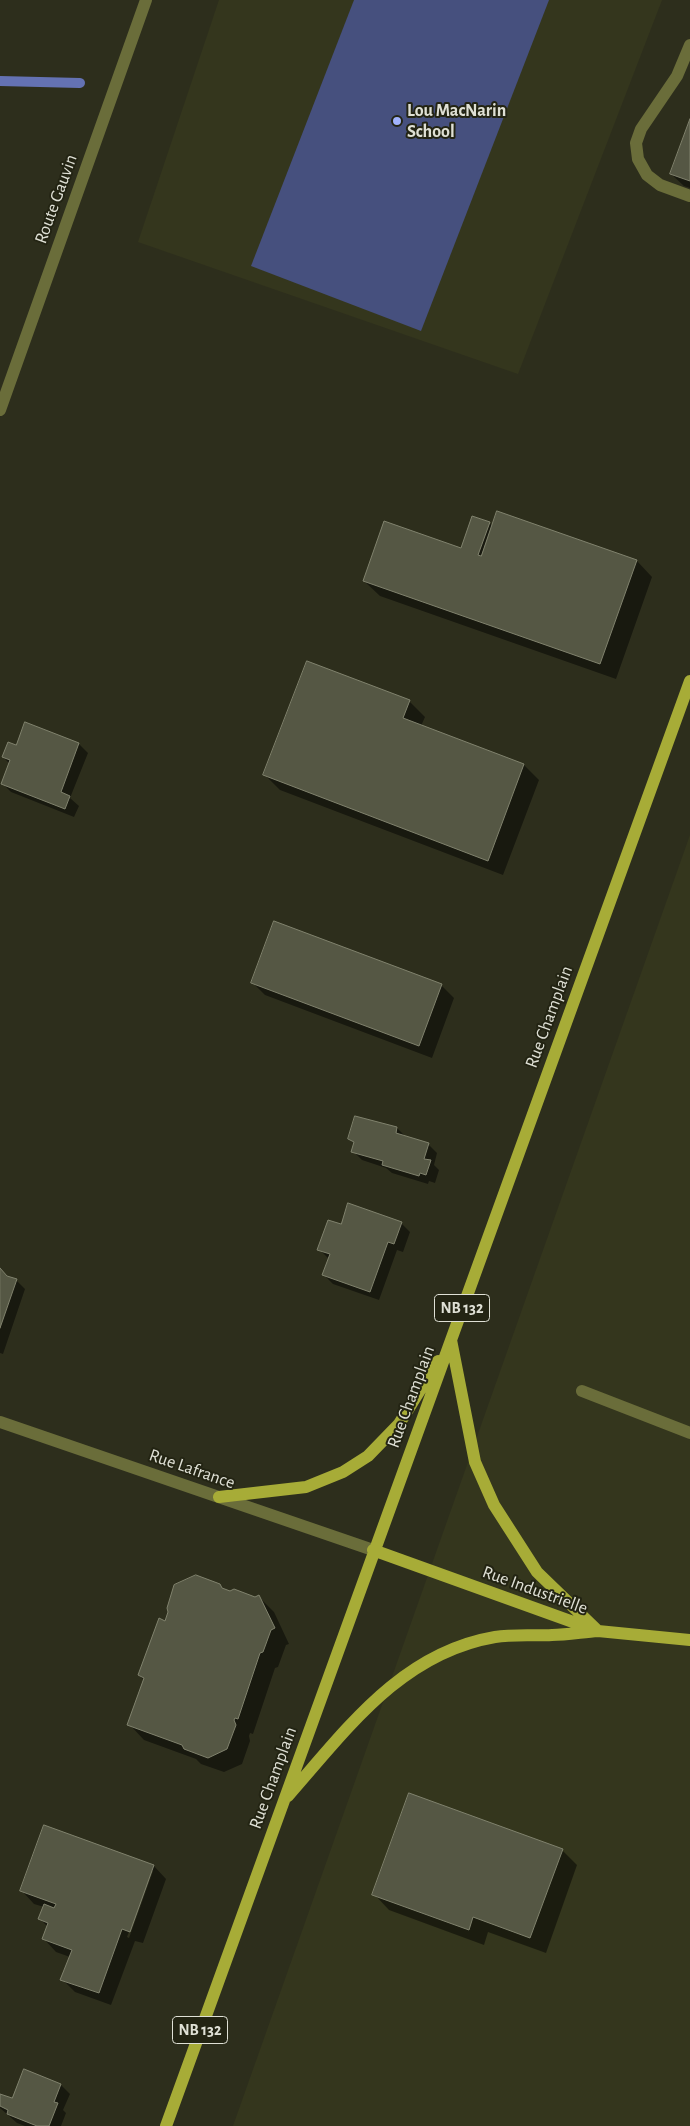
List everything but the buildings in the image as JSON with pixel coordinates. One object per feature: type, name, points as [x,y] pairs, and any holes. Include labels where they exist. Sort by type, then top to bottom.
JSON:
[{"type":"main road","name":"Rue Champlain","points":[[166,2126],[373,1550],[690,681]]},
{"type":"main road","points":[[220,1497],[306,1487],[343,1472],[368,1456],[399,1424],[451,1339]]},
{"type":"main road","points":[[451,1339],[475,1462],[494,1505],[537,1572],[598,1631]]},
{"type":"main road","name":"Rue Industrielle","points":[[373,1550],[598,1631],[690,1640]]},
{"type":"main road","points":[[283,1802],[371,1702],[412,1670],[457,1646],[496,1636],[556,1635],[598,1631]]},
{"type":"street","name":"Route Gauvin","points":[[0,410],[146,0]]},
{"type":"street","points":[[690,45],[677,76],[641,129],[636,143],[638,159],[647,175],[660,185],[690,196]]},
{"type":"street","points":[[582,1391],[690,1433]]},
{"type":"street","name":"Rue Lafrance","points":[[0,1422],[373,1550]]},
{"type":"shaded area","name":"Lou MacNarin School","points":[[219,0],[662,0],[518,374],[138,242]]},
{"type":"shaded area","points":[[354,0],[549,0],[421,331],[251,266]]},
{"type":"shaded area","points":[[690,835],[690,2126],[233,2126]]},
{"type":"waterway","points":[[0,81],[80,83]]},
{"type":"place","name":"Lou MacNarin School","points":[[397,121]]}]
